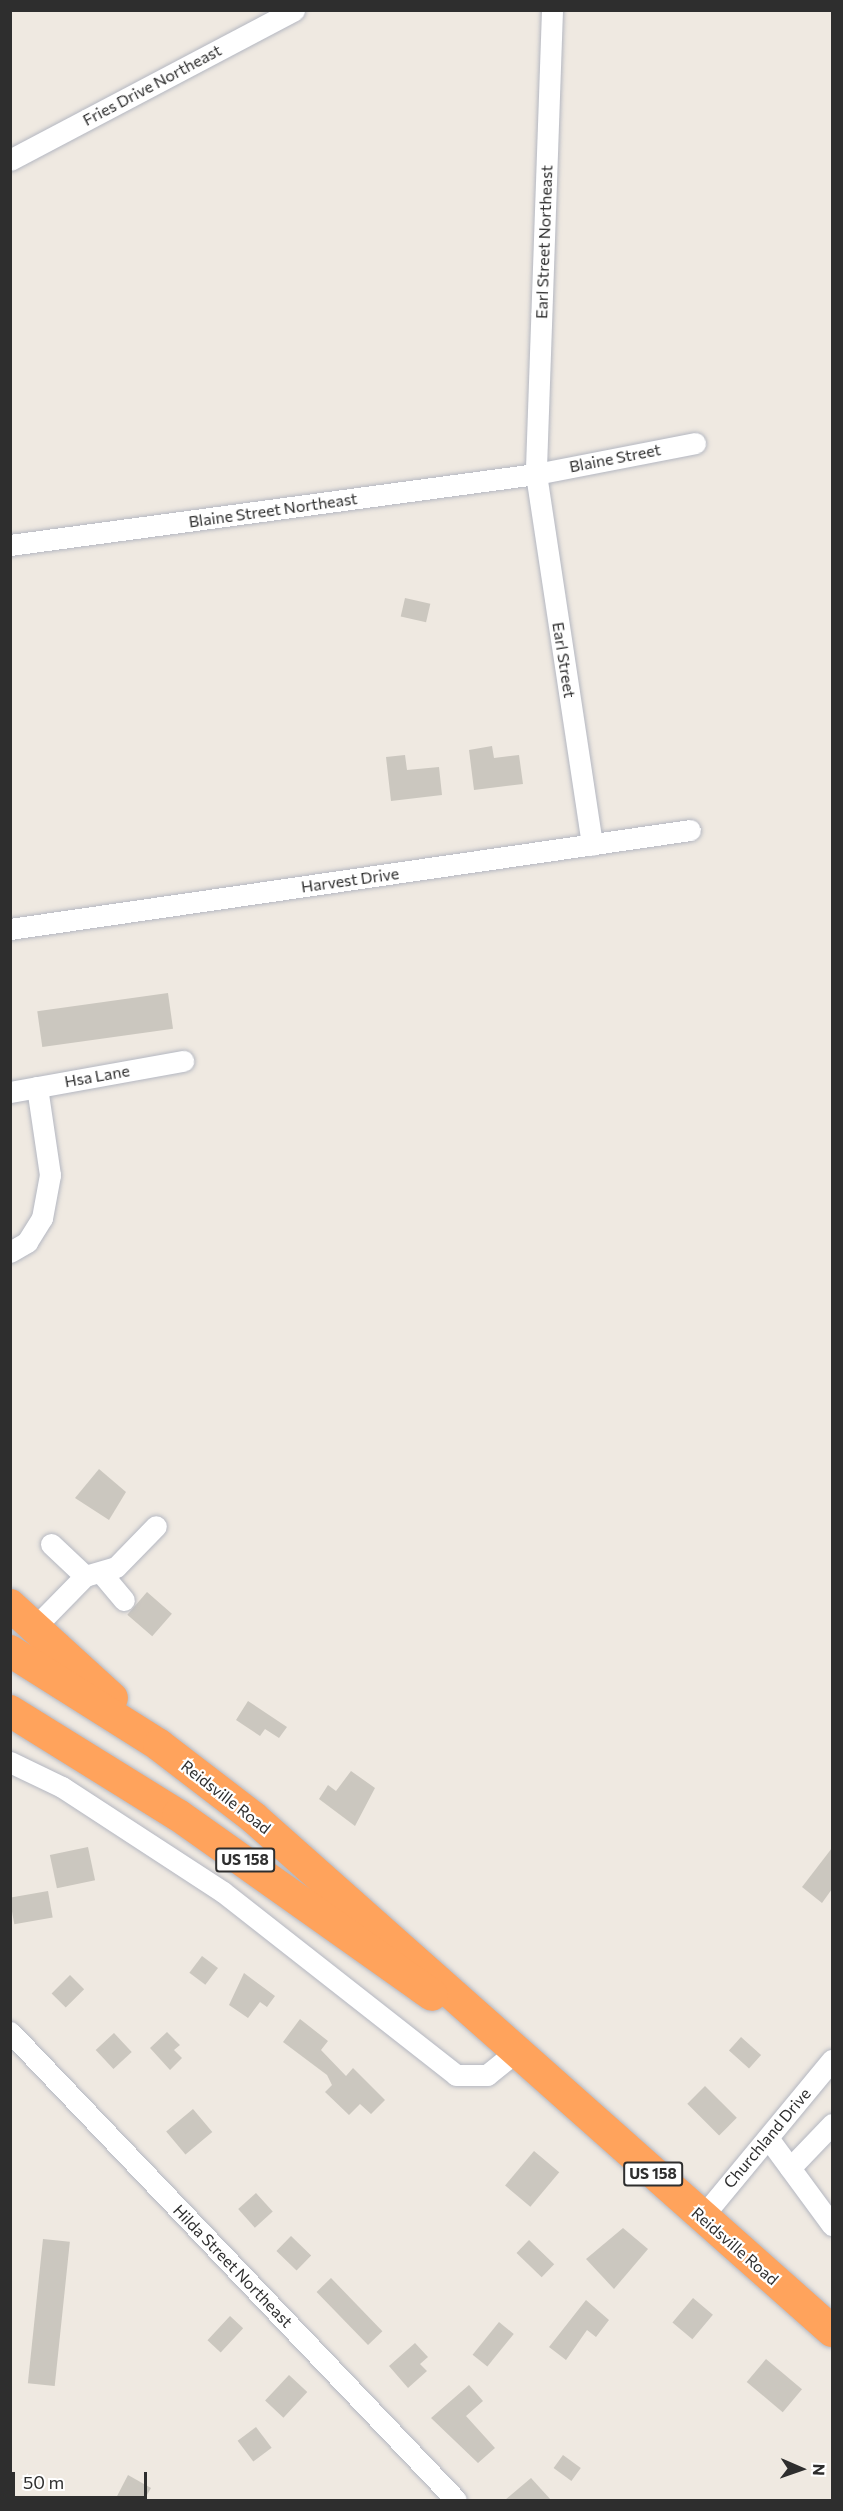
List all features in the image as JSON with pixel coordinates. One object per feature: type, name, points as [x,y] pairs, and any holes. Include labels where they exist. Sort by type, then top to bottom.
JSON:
[{"type":"highway","points":[[10,1605],[159,1745]]},
{"type":"highway","name":"Reidsville Road","points":[[10,1651],[159,1745],[254,1818],[446,1983],[474,2018],[832,2331]]},
{"type":"highway","name":"Reidsville Road","points":[[10,1711],[178,1815],[434,1997],[474,2018]]},
{"type":"street","name":"Fries Drive Northeast","points":[[10,160],[294,10]]},
{"type":"street","name":"Earl Street Northeast","points":[[536,474],[552,10]]},
{"type":"street","name":"Blaine Street","points":[[536,474],[695,443]]},
{"type":"street","name":"Blaine Street Northeast","points":[[10,545],[536,474]]},
{"type":"street","name":"Earl Street","points":[[536,474],[592,845]]},
{"type":"street","name":"Harvest Drive","points":[[10,929],[690,830]]},
{"type":"street","name":"Hsa Lane","points":[[10,1092],[183,1061]]},
{"type":"street","points":[[10,1252],[27,1242],[42,1218],[50,1175],[37,1087]]},
{"type":"street","points":[[35,1627],[94,1575],[156,1526]]},
{"type":"street","points":[[51,1544],[124,1600]]},
{"type":"street","points":[[10,1762],[62,1787],[223,1892],[456,2075],[487,2075],[514,2053]]},
{"type":"street","name":"Hilda Street Northeast","points":[[10,2032],[456,2500]]},
{"type":"street","name":"Churchland Drive","points":[[702,2217],[832,2060]]},
{"type":"street","points":[[790,2168],[832,2124]]},
{"type":"street","points":[[768,2138],[832,2225]]},
{"type":"building","points":[[405,598],[430,604],[426,622],[401,617]]},
{"type":"building","points":[[492,746],[494,758],[519,755],[523,784],[474,790],[469,750]]},
{"type":"building","points":[[405,755],[407,770],[439,767],[442,795],[391,801],[386,757]]},
{"type":"building","points":[[168,993],[173,1029],[42,1047],[37,1011]]},
{"type":"building","points":[[99,1469],[126,1492],[109,1520],[75,1498]]},
{"type":"building","points":[[147,1592],[172,1614],[152,1636],[127,1615]]},
{"type":"building","points":[[248,1701],[287,1727],[279,1738],[265,1729],[260,1736],[236,1720]]},
{"type":"building","points":[[351,1771],[375,1788],[355,1826],[319,1799],[328,1785],[336,1791]]},
{"type":"building","points":[[88,1847],[95,1880],[57,1888],[50,1855]]},
{"type":"building","points":[[832,1848],[832,1889],[822,1903],[802,1887]]},
{"type":"building","points":[[48,1891],[53,1918],[14,1924],[10,1898]]},
{"type":"building","points":[[202,1956],[218,1968],[205,1985],[189,1973]]},
{"type":"building","points":[[244,1973],[275,1996],[267,2007],[260,2002],[248,2018],[229,2005]]},
{"type":"building","points":[[70,1975],[84,1989],[66,2008],[52,1993]]},
{"type":"building","points":[[300,2019],[328,2041],[321,2050],[346,2076],[353,2068],[385,2100],[371,2114],[360,2104],[349,2115],[325,2092],[332,2085],[327,2075],[283,2042]]},
{"type":"building","points":[[167,2032],[180,2045],[174,2050],[182,2058],[170,2070],[150,2048]]},
{"type":"building","points":[[114,2033],[132,2052],[113,2069],[96,2050]]},
{"type":"building","points":[[741,2037],[761,2055],[749,2068],[729,2050]]},
{"type":"building","points":[[705,2086],[737,2118],[719,2135],[687,2104]]},
{"type":"building","points":[[193,2109],[212,2132],[185,2154],[166,2131]]},
{"type":"building","points":[[534,2151],[559,2172],[530,2207],[505,2185]]},
{"type":"building","points":[[256,2193],[273,2212],[255,2228],[238,2209]]},
{"type":"building","points":[[623,2228],[648,2249],[614,2289],[586,2259]]},
{"type":"building","points":[[291,2236],[311,2255],[297,2271],[276,2251]]},
{"type":"building","points":[[43,2239],[70,2242],[55,2386],[28,2383]]},
{"type":"building","points":[[529,2240],[554,2264],[542,2277],[516,2253]]},
{"type":"building","points":[[331,2278],[382,2331],[368,2345],[317,2292]]},
{"type":"building","points":[[693,2298],[713,2315],[692,2339],[672,2323]]},
{"type":"building","points":[[586,2300],[609,2320],[596,2337],[587,2330],[566,2360],[549,2347]]},
{"type":"building","points":[[230,2316],[243,2328],[221,2352],[207,2340]]},
{"type":"building","points":[[499,2322],[514,2334],[487,2367],[473,2355]]},
{"type":"building","points":[[415,2343],[428,2357],[420,2364],[427,2371],[408,2388],[389,2366]]},
{"type":"building","points":[[766,2359],[802,2389],[783,2412],[747,2382]]},
{"type":"building","points":[[289,2375],[307,2392],[283,2418],[265,2401]]},
{"type":"building","points":[[469,2385],[483,2401],[466,2416],[495,2448],[478,2463],[431,2418]]},
{"type":"building","points":[[256,2427],[272,2448],[253,2462],[238,2441]]},
{"type":"building","points":[[563,2455],[581,2468],[571,2481],[554,2468]]},
{"type":"building","points":[[128,2475],[151,2488],[144,2500],[115,2500]]},
{"type":"building","points":[[531,2478],[551,2500],[505,2500]]}]
